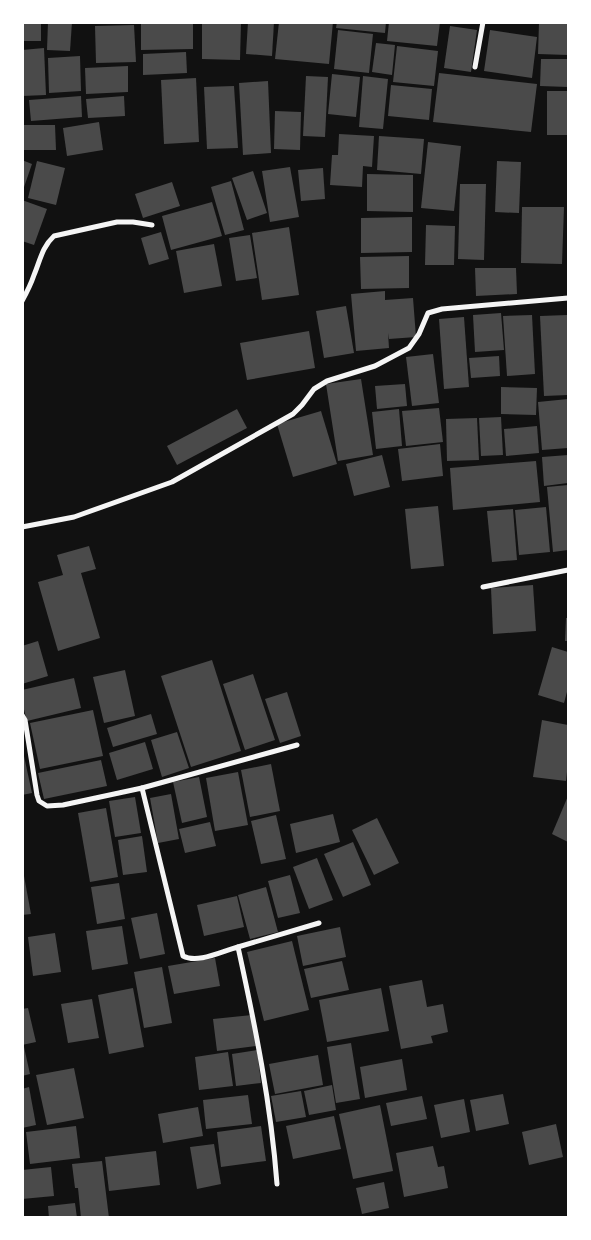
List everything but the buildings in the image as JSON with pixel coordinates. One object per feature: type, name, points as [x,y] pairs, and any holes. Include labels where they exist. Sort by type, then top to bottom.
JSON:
[{"type":"street","points":[[475,68],[483,22]]},
{"type":"street","points":[[22,301],[47,242],[54,236],[117,222],[152,225]]},
{"type":"street","points":[[22,527],[74,517],[172,482],[292,414],[302,406],[314,389],[327,381],[375,366],[409,348],[419,334],[428,313],[442,308],[568,298]]},
{"type":"street","points":[[483,587],[568,570]]},
{"type":"street","points":[[22,715],[25,720],[37,795],[39,800],[47,806],[142,788],[297,745]]},
{"type":"street","points":[[142,788],[183,956],[188,959],[196,959],[319,923]]},
{"type":"street","points":[[238,947],[266,1086],[277,1184]]}]
